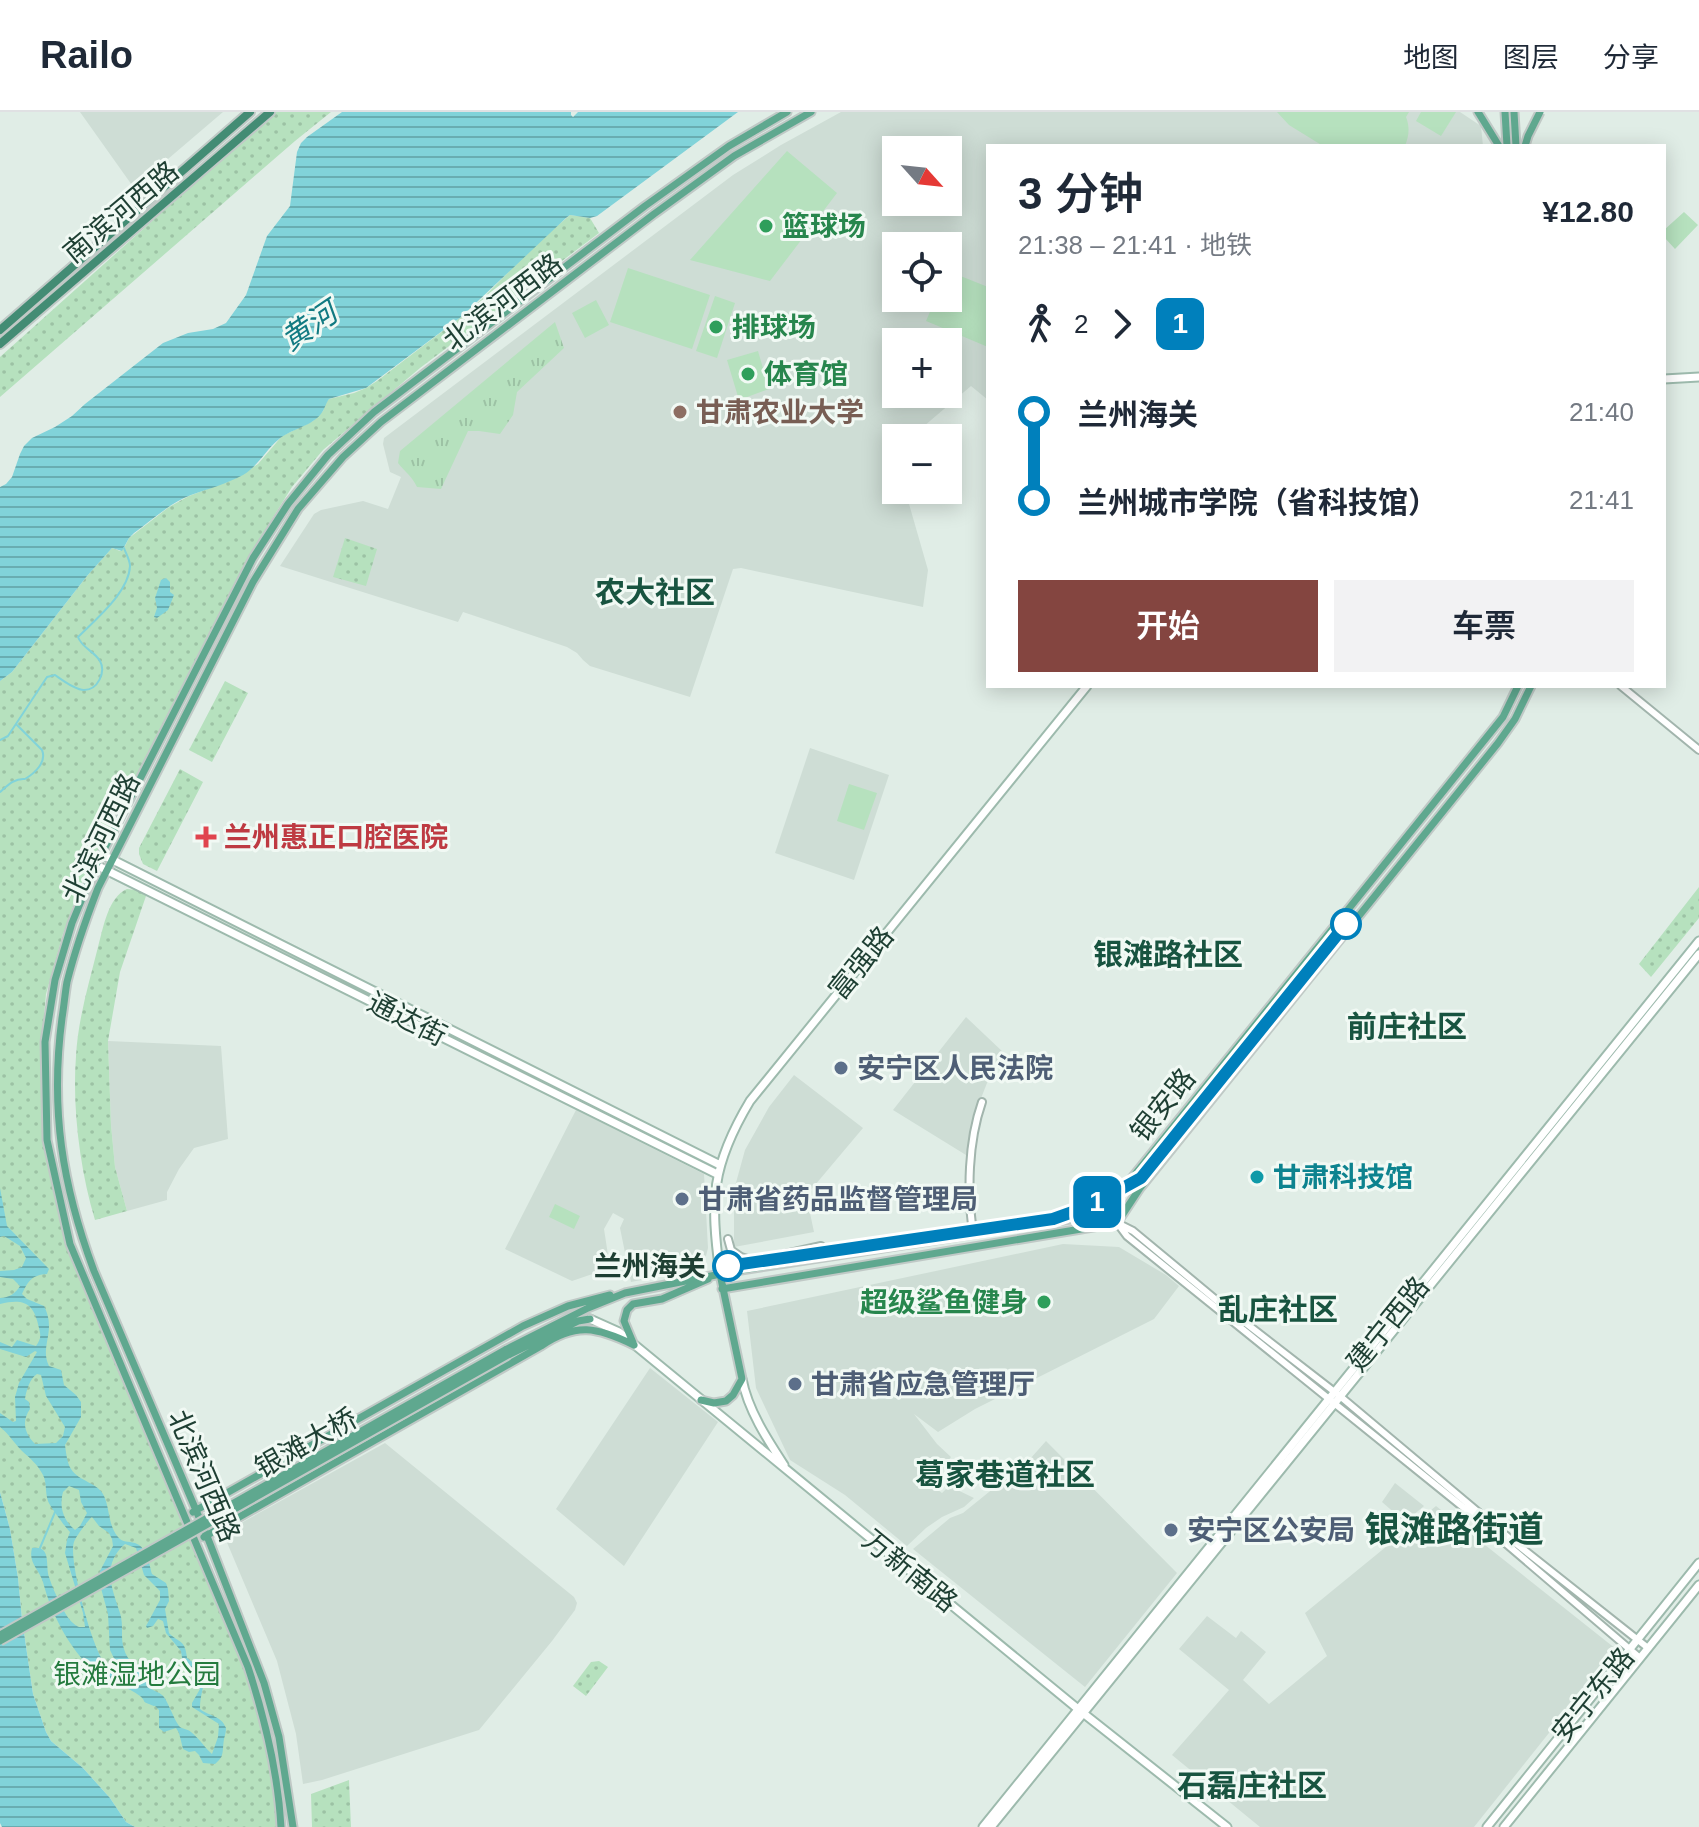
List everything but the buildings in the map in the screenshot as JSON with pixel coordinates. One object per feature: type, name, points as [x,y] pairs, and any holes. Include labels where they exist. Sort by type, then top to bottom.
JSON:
[{"type":"highway","name":"南滨河西路","points":[[0,330],[250,112]]},
{"type":"highway","name":"南滨河西路","points":[[0,344],[270,112]]},
{"type":"main road","name":"北滨河西路","points":[[281,1827],[274,1765],[261,1705],[248,1667],[70,1244],[47,1140],[45,1042],[55,980],[72,923],[101,854],[253,558],[288,504],[328,455],[374,412],[598,242],[729,146],[787,112]]},
{"type":"main road","name":"北滨河西路","points":[[293,1827],[279,1737],[264,1683],[207,1536],[78,1227],[58,1126],[57,1058],[67,983],[82,929],[107,869],[253,582],[298,509],[343,457],[381,422],[734,156],[811,112]]},
{"type":"main road","points":[[1478,112],[1498,144]]},
{"type":"main road","points":[[1505,112],[1507,144]]},
{"type":"main road","points":[[1514,112],[1516,144]]},
{"type":"main road","points":[[1526,144],[1540,112]]},
{"type":"main road","points":[[598,242],[605,252]]},
{"type":"main road","points":[[1666,379],[1699,377]]},
{"type":"main road","name":"富强路","points":[[720,1274],[714,1221],[717,1174],[738,1121],[760,1087],[1085,688]]},
{"type":"main road","name":"银安路","points":[[1106,1209],[1503,717],[1517,688]]},
{"type":"main road","name":"银安路","points":[[1117,1223],[1140,1188],[1498,743],[1515,719],[1530,688]]},
{"type":"main road","name":"通达街","points":[[101,854],[720,1165]]},
{"type":"main road","name":"通达街","points":[[96,865],[717,1174]]},
{"type":"main road","name":"建宁西路","points":[[1081,1711],[1699,941]]},
{"type":"main road","name":"建宁西路","points":[[1334,1398],[1699,954]]},
{"type":"main road","points":[[184,1517],[523,1326],[568,1306],[720,1274],[973,1234],[1106,1209]]},
{"type":"main road","points":[[722,1289],[1117,1223]]},
{"type":"main road","points":[[720,1274],[744,1391],[788,1471]]},
{"type":"main road","points":[[634,1345],[624,1321],[627,1310],[633,1304],[662,1299],[720,1274]]},
{"type":"main road","points":[[506,1352],[588,1308],[625,1293]]},
{"type":"main road","name":"万新南路","points":[[506,1352],[578,1321],[590,1319],[619,1332],[1227,1827]]},
{"type":"main road","points":[[195,1542],[556,1336],[569,1331],[593,1330],[634,1345]]},
{"type":"main road","name":"银滩大桥","points":[[0,1638],[506,1352]]},
{"type":"main road","points":[[701,1400],[714,1403],[726,1401],[742,1379]]},
{"type":"main road","name":"安宁东路","points":[[1487,1827],[1699,1563]]},
{"type":"main road","points":[[1504,1827],[1699,1585]]},
{"type":"main road","points":[[1656,1617],[1658,1625],[1666,1626]]},
{"type":"main road","points":[[1615,1668],[1621,1669],[1625,1676]]},
{"type":"main road","points":[[983,1827],[1081,1711]]},
{"type":"main road","points":[[991,1827],[1081,1711]]},
{"type":"street","points":[[1623,688],[1699,750]]},
{"type":"street","points":[[973,1234],[971,1151],[974,1125],[982,1102]]},
{"type":"street","points":[[1106,1209],[1117,1223],[1133,1231],[1221,1304],[1640,1658]]},
{"type":"street","points":[[728,1239],[731,1250],[754,1261]]},
{"type":"street","points":[[720,1274],[754,1261],[821,1246]]},
{"type":"street","points":[[1334,1398],[1648,1648]]},
{"type":"shaded area","points":[[80,112],[223,112],[134,188]]},
{"type":"shaded area","name":"甘肃农业大学","points":[[841,112],[1460,112],[1481,126],[1483,144],[986,144],[986,398],[971,386],[962,394],[962,328],[882,328],[882,408],[945,408],[926,424],[882,424],[882,504],[909,504],[928,570],[923,607],[741,568],[733,569],[690,697],[590,666],[567,647],[463,612],[458,622],[280,566],[314,514],[321,510],[363,501],[388,509],[401,477],[390,472],[384,438],[733,175]]},
{"type":"shaded area","points":[[810,748],[889,775],[854,880],[775,853]]},
{"type":"shaded area","points":[[966,1017],[1004,1053],[978,1106],[966,1155],[893,1110]]},
{"type":"shaded area","points":[[108,1041],[221,1046],[228,1139],[194,1148],[167,1192],[167,1200],[127,1211],[115,1167]]},
{"type":"shaded area","name":"兰州海关","points":[[794,1075],[863,1128],[810,1191],[807,1199],[814,1232],[734,1247],[734,1190],[745,1150],[769,1107]]},
{"type":"shaded area","points":[[576,1110],[704,1174],[708,1248],[703,1268],[631,1282],[620,1228],[624,1219],[613,1213],[604,1229],[610,1268],[572,1281],[505,1249]]},
{"type":"shaded area","points":[[1063,1244],[1119,1247],[1179,1286],[1154,1319],[975,1409],[938,1432],[914,1414],[951,1457],[930,1484],[942,1493],[949,1486],[974,1498],[964,1507],[942,1517],[907,1546],[845,1495],[790,1460],[756,1388],[747,1311]]},
{"type":"shaded area","points":[[650,1368],[718,1422],[624,1566],[556,1509]]},
{"type":"shaded area","points":[[1046,1441],[1177,1573],[1085,1687],[913,1549],[1010,1475],[1015,1476]]},
{"type":"shaded area","points":[[385,1443],[574,1597],[577,1603],[552,1641],[479,1730],[303,1784],[296,1734],[277,1661],[223,1533]]},
{"type":"shaded area","points":[[1395,1483],[1424,1506],[1405,1522],[1382,1502]]},
{"type":"shaded area","points":[[1436,1506],[1616,1649],[1474,1827],[1260,1827],[1172,1755],[1229,1690],[1179,1649],[1207,1616],[1236,1638],[1241,1631],[1266,1652],[1243,1680],[1269,1704],[1327,1656],[1305,1613]]},
{"type":"green space","points":[[274,112],[331,112],[0,397],[0,357]]},
{"type":"green space","points":[[1277,112],[1409,112],[1406,117],[1406,144],[1320,144],[1289,125]]},
{"type":"green space","points":[[1421,112],[1456,112],[1441,136],[1416,121]]},
{"type":"green space","name":"篮球场","points":[[787,151],[837,193],[770,281],[690,260]]},
{"type":"green space","points":[[1684,212],[1698,225],[1675,249],[1666,239],[1666,228]]},
{"type":"green space","name":"银滩湿地公园","points":[[570,215],[590,218],[599,233],[420,368],[323,450],[292,487],[252,551],[83,879],[46,994],[41,1050],[47,1140],[70,1244],[261,1705],[281,1827],[135,1827],[126,1822],[110,1798],[83,1768],[51,1741],[46,1732],[33,1694],[10,1529],[0,1492],[0,681],[12,672],[112,548],[120,551],[129,538],[169,507],[236,478],[258,464],[282,436],[313,421],[329,399],[354,393],[377,381],[482,299],[535,245]]},
{"type":"green space","points":[[628,268],[710,295],[692,349],[610,322]]},
{"type":"green space","points":[[962,277],[986,286],[986,346],[962,336],[962,328],[943,328],[926,321],[930,312],[962,312]]},
{"type":"green space","name":"排球场","points":[[715,296],[735,303],[717,358],[696,351]]},
{"type":"green space","points":[[596,300],[609,325],[585,338],[572,313]]},
{"type":"green space","points":[[555,322],[564,348],[517,392],[513,415],[500,434],[468,431],[441,489],[417,487],[398,463],[400,451]]},
{"type":"green space","name":"体育馆","points":[[758,351],[769,389],[739,400],[727,360]]},
{"type":"green space","points":[[345,538],[377,549],[366,586],[333,577]]},
{"type":"green space","points":[[225,681],[248,693],[212,762],[189,750]]},
{"type":"green space","points":[[180,769],[203,782],[157,871],[143,864],[139,848]]},
{"type":"green space","points":[[849,784],[877,793],[864,830],[837,821]]},
{"type":"green space","points":[[1699,887],[1699,918],[1651,977],[1639,964]]},
{"type":"green space","points":[[127,889],[137,890],[146,896],[120,972],[108,1041],[115,1167],[127,1211],[95,1220],[78,1139],[75,1097],[77,1042],[104,923],[115,899]]},
{"type":"green space","points":[[555,1204],[580,1216],[574,1229],[549,1217]]},
{"type":"green space","points":[[599,1661],[608,1667],[586,1696],[573,1686],[591,1662]]},
{"type":"green space","points":[[349,1780],[351,1827],[312,1827],[311,1794]]},
{"type":"water","name":"黄河","points":[[342,112],[571,112],[573,117],[578,112],[738,112],[597,216],[570,215],[461,317],[366,388],[329,399],[316,419],[278,440],[243,475],[176,502],[134,533],[122,551],[112,548],[12,672],[0,681],[0,487],[12,477],[24,446],[32,438],[72,416],[163,343],[226,323],[246,295],[267,236],[290,206],[301,143]]},
{"type":"water","points":[[166,578],[174,595],[168,610],[157,618],[154,617],[157,608],[155,598],[161,580]]},
{"type":"water","points":[[0,1188],[7,1226],[49,1269],[47,1274],[31,1280],[22,1294],[44,1306],[49,1323],[47,1361],[49,1366],[61,1370],[64,1385],[81,1402],[81,1417],[65,1445],[69,1464],[74,1473],[101,1491],[118,1537],[139,1545],[147,1556],[152,1574],[166,1583],[169,1601],[165,1609],[169,1633],[183,1645],[187,1658],[203,1676],[200,1709],[218,1718],[226,1728],[222,1756],[215,1764],[203,1763],[195,1751],[183,1749],[176,1728],[164,1732],[159,1728],[159,1710],[155,1706],[91,1668],[72,1646],[57,1621],[33,1562],[32,1548],[45,1553],[51,1582],[70,1620],[79,1627],[85,1627],[65,1553],[70,1532],[49,1503],[41,1471],[0,1427],[0,1413],[16,1421],[15,1397],[19,1383],[37,1352],[26,1357],[0,1349],[0,1342],[12,1347],[17,1340],[36,1346],[40,1335],[37,1320],[27,1304],[0,1304],[0,1298],[12,1295],[20,1286],[13,1279],[0,1277],[0,1271],[22,1267],[26,1258],[20,1246],[4,1236],[0,1237]],"holes":[[[41,1375],[46,1396],[65,1427],[63,1436],[56,1443],[35,1444],[27,1432],[25,1423],[30,1409],[25,1399],[35,1376]],[[69,1486],[79,1490],[87,1513],[75,1530],[63,1513],[63,1492]],[[92,1517],[112,1539],[113,1546],[100,1571],[99,1581],[108,1614],[110,1650],[123,1677],[104,1662],[88,1622],[74,1566],[74,1542]],[[125,1544],[136,1548],[144,1575],[160,1591],[160,1600],[146,1626],[153,1626],[158,1619],[163,1621],[166,1633],[181,1651],[183,1664],[196,1677],[200,1689],[192,1707],[219,1724],[212,1754],[194,1734],[180,1727],[164,1698],[151,1689],[125,1653],[121,1618],[110,1577],[118,1552]]]},
{"type":"water","points":[[0,1492],[10,1529],[33,1694],[46,1732],[51,1741],[83,1768],[110,1798],[126,1822],[135,1827],[2,1827],[0,1823]]},
{"type":"waterway","points":[[0,740],[8,736],[47,677],[55,675],[80,690],[89,689],[100,680],[100,661],[78,637],[124,586],[130,566],[124,548]]},
{"type":"waterway","points":[[0,792],[12,782],[33,774],[43,759],[42,750],[17,725]]},
{"type":"waterway","points":[[40,1548],[55,1512]]},
{"type":"metro line","name":"1","points":[[728,1266],[1053,1219],[1092,1205],[1141,1178],[1346,924]]},
{"type":"place","name":"篮球场","points":[[766,226]]},
{"type":"place","name":"排球场","points":[[716,327]]},
{"type":"place","name":"体育馆","points":[[748,374]]},
{"type":"place","name":"甘肃农业大学","points":[[680,412]]},
{"type":"place","name":"兰州惠正口腔医院","points":[[206,837]]},
{"type":"place","name":"安宁区人民法院","points":[[841,1068]]},
{"type":"place","name":"甘肃科技馆","points":[[1257,1177]]},
{"type":"place","name":"甘肃省药品监督管理局","points":[[682,1199]]},
{"type":"place","name":"兰州海关","points":[[728,1266]]},
{"type":"place","name":"超级鲨鱼健身","points":[[1044,1302]]},
{"type":"place","name":"甘肃省应急管理厅","points":[[795,1384]]},
{"type":"place","name":"安宁区公安局","points":[[1171,1530]]},
{"type":"district","name":"农大社区","points":[[655,592]]},
{"type":"district","name":"银滩路社区","points":[[1168,954]]},
{"type":"district","name":"前庄社区","points":[[1407,1026]]},
{"type":"district","name":"乱庄社区","points":[[1278,1309]]},
{"type":"district","name":"葛家巷道社区","points":[[1005,1474]]},
{"type":"district","name":"银滩路街道","points":[[1454,1529]]},
{"type":"district","name":"石磊庄社区","points":[[1252,1785]]}]
